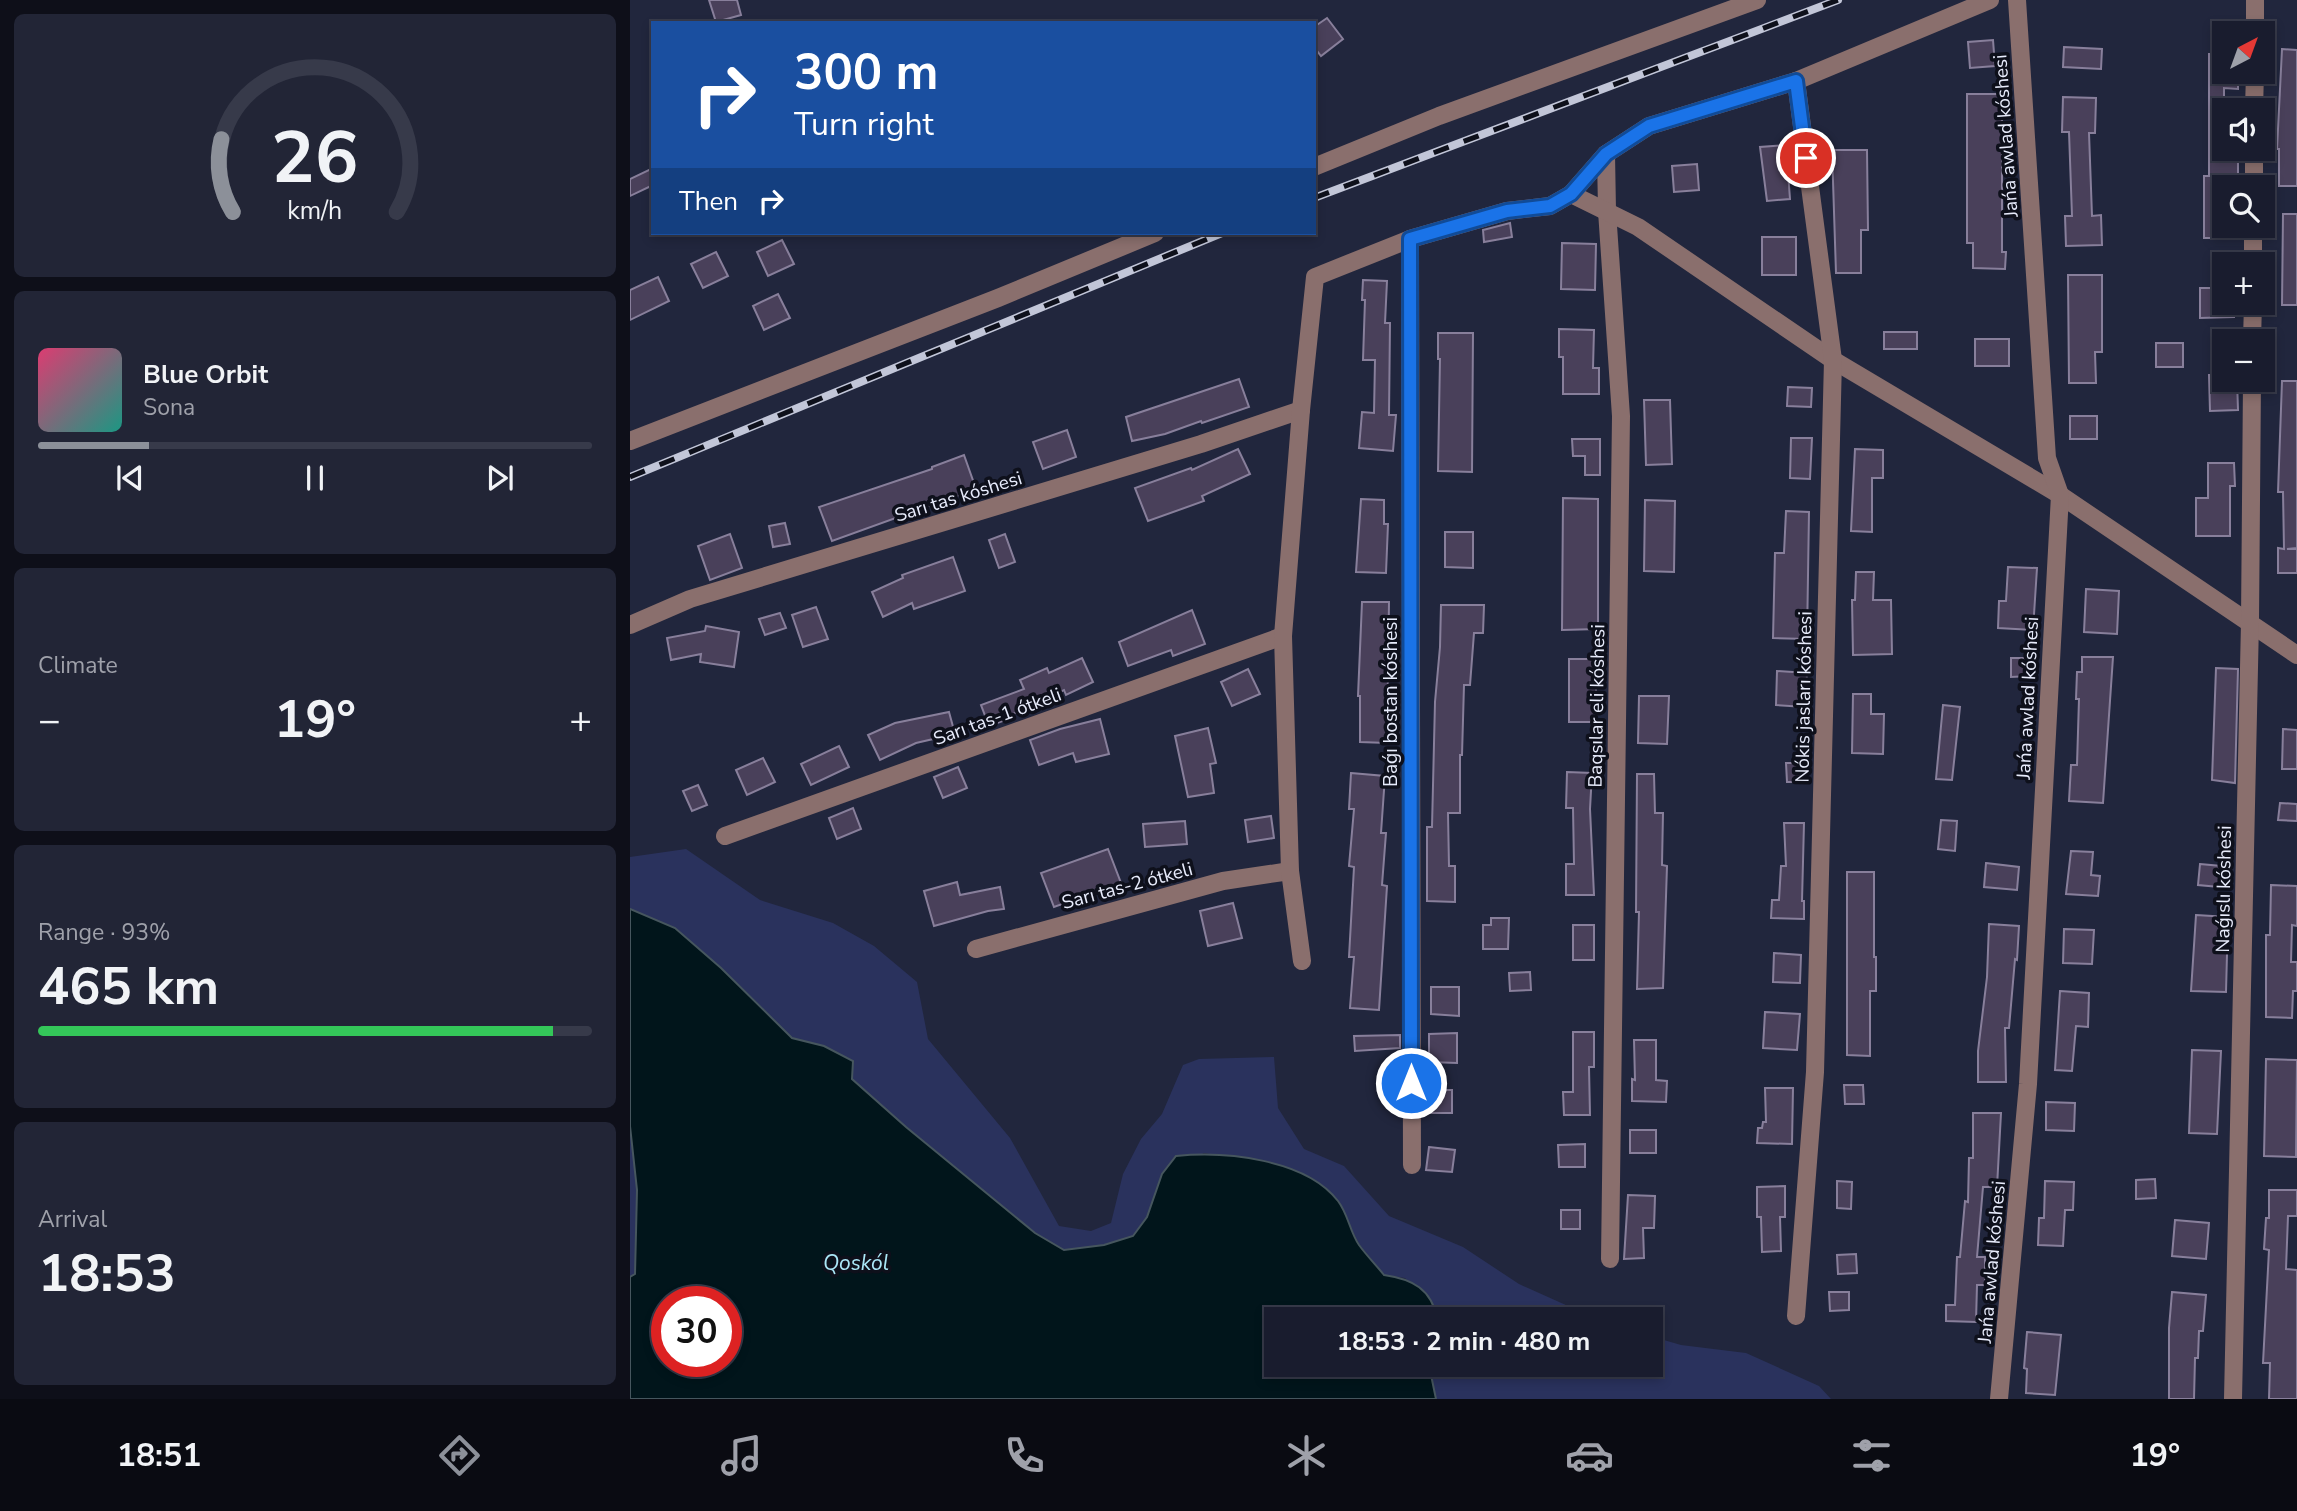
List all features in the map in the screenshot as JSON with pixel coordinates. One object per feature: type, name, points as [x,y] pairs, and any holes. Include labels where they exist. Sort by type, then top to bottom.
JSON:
[{"type":"street","points":[[1316,166],[1439,116],[1757,0]]},
{"type":"street","points":[[1301,961],[1290,871],[1283,636],[1315,276],[1410,239],[1507,211],[1550,206],[1571,194],[1606,154],[1649,126],[1796,81],[1990,0]]},
{"type":"street","name":"Jańa awlad kóshesi","points":[[1999,1399],[2028,1084],[2060,495],[2047,458],[2017,0]]},
{"type":"street","points":[[2255,0],[2255,21]]},
{"type":"street","name":"Nókis jasları kóshesi","points":[[1796,81],[1833,360],[1815,1072],[1796,1316]]},
{"type":"street","name":"Baqsılar eli kóshesi","points":[[1606,154],[1606,211],[1621,415],[1610,1259]]},
{"type":"street","points":[[1571,194],[1639,227],[1833,360],[2060,495],[2297,654]]},
{"type":"street","points":[[630,441],[998,298],[1150,235]]},
{"type":"street","name":"Baǵı bostan kóshesi","points":[[1410,239],[1412,1165]]},
{"type":"street","name":"Naǵıslı kóshesi","points":[[2233,1399],[2250,622],[2252,392]]},
{"type":"street","name":"Sarı tas kóshesi","points":[[630,625],[691,599],[1177,451],[1301,410]]},
{"type":"street","name":"Sarı tas-1 ótkeli","points":[[725,836],[1283,636]]},
{"type":"street","name":"Sarı tas-2 ótkeli","points":[[976,949],[1223,881],[1290,871]]},
{"type":"shaded area","points":[[686,849],[760,900],[833,923],[874,946],[917,982],[928,1039],[1010,1138],[1059,1226],[1091,1231],[1111,1223],[1123,1174],[1141,1139],[1162,1114],[1183,1065],[1199,1059],[1274,1057],[1278,1108],[1304,1149],[1344,1166],[1389,1216],[1463,1247],[1519,1284],[1570,1307],[1431,1307],[1405,1278],[1384,1275],[1359,1244],[1338,1202],[1311,1177],[1272,1164],[1204,1153],[1162,1175],[1147,1217],[1133,1236],[1104,1245],[1063,1250],[1035,1233],[906,1127],[852,1079],[824,1046],[792,1038],[675,928],[630,909],[630,857]]},
{"type":"shaded area","points":[[630,1126],[635,1163],[637,1219],[635,1274],[630,1277]]},
{"type":"shaded area","points":[[1663,1340],[1681,1345],[1746,1353],[1819,1386],[1831,1399],[1436,1399],[1431,1377],[1663,1377]]},
{"type":"water","name":"Qoskól","points":[[630,909],[675,928],[721,968],[792,1038],[824,1046],[853,1061],[852,1079],[1035,1233],[1064,1250],[1104,1245],[1133,1236],[1147,1217],[1162,1174],[1176,1156],[1240,1157],[1286,1167],[1306,1176],[1324,1187],[1338,1201],[1359,1245],[1384,1275],[1403,1279],[1419,1287],[1431,1300],[1433,1307],[1264,1307],[1264,1377],[1431,1377],[1436,1399],[630,1399],[630,1277],[635,1274],[637,1190],[630,1126]]},
{"type":"building","points":[[709,0],[737,0],[741,15],[716,21]]},
{"type":"building","points":[[1327,18],[1343,39],[1321,56],[1316,50],[1316,26]]},
{"type":"building","points":[[1993,40],[1995,66],[1970,68],[1968,42]]},
{"type":"building","points":[[2064,47],[2102,49],[2101,69],[2063,67]]},
{"type":"building","points":[[2282,49],[2297,50],[2297,186],[2279,186],[2277,149]]},
{"type":"building","points":[[2209,54],[2212,54],[2212,84],[2238,84],[2238,89],[2224,88],[2224,98],[2212,98],[2212,161],[2238,161],[2238,175],[2212,175],[2212,238],[2204,238],[2204,176],[2209,176]]},
{"type":"building","points":[[1967,94],[2002,94],[2002,252],[2006,252],[2005,269],[1973,268],[1973,243],[1967,243]]},
{"type":"building","points":[[2063,97],[2096,98],[2095,133],[2089,133],[2092,216],[2101,215],[2102,245],[2066,246],[2065,216],[2072,216],[2069,132],[2062,132]]},
{"type":"building","points":[[1786,145],[1790,199],[1767,201],[1760,147]]},
{"type":"building","points":[[1832,150],[1867,150],[1868,230],[1861,230],[1861,273],[1836,273]]},
{"type":"building","points":[[1697,164],[1699,190],[1674,192],[1672,166]]},
{"type":"building","points":[[651,169],[651,186],[630,196],[630,179]]},
{"type":"building","points":[[2283,214],[2297,214],[2297,305],[2282,305]]},
{"type":"building","points":[[1510,223],[1512,237],[1484,242],[1483,230]]},
{"type":"building","points":[[1762,237],[1796,237],[1796,275],[1762,275]]},
{"type":"building","points":[[782,240],[794,264],[768,276],[757,252]]},
{"type":"building","points":[[1562,243],[1596,244],[1595,290],[1561,289]]},
{"type":"building","points":[[716,252],[728,276],[703,288],[691,264]]},
{"type":"building","points":[[2068,275],[2102,275],[2102,352],[2095,352],[2096,383],[2069,383]]},
{"type":"building","points":[[658,277],[669,301],[630,320],[630,290]]},
{"type":"building","points":[[1363,280],[1387,281],[1385,323],[1390,323],[1389,415],[1396,415],[1393,451],[1359,448],[1362,412],[1374,413],[1375,360],[1363,360]]},
{"type":"building","points":[[2200,288],[2212,288],[2212,315],[2234,315],[2234,317],[2200,318]]},
{"type":"building","points":[[778,294],[790,318],[764,330],[753,306]]},
{"type":"building","points":[[1559,329],[1594,330],[1593,368],[1599,368],[1599,394],[1563,394],[1563,357],[1559,357]]},
{"type":"building","points":[[1884,332],[1917,332],[1917,349],[1884,349]]},
{"type":"building","points":[[1438,333],[1473,333],[1472,472],[1438,471]]},
{"type":"building","points":[[1975,339],[2009,339],[2009,366],[1975,366]]},
{"type":"building","points":[[2156,343],[2183,343],[2183,367],[2156,367]]},
{"type":"building","points":[[2209,375],[2212,375],[2212,392],[2237,392],[2238,410],[2210,411]]},
{"type":"building","points":[[1239,379],[1249,407],[1165,434],[1132,441],[1126,417]]},
{"type":"building","points":[[2282,381],[2297,381],[2297,548],[2287,549],[2297,549],[2297,573],[2278,573],[2278,548],[2284,549],[2283,492],[2278,492]]},
{"type":"building","points":[[1788,387],[1812,388],[1811,407],[1787,406]]},
{"type":"building","points":[[1644,400],[1670,400],[1672,464],[1646,465]]},
{"type":"building","points":[[2070,416],[2097,416],[2097,439],[2070,439]]},
{"type":"building","points":[[1067,430],[1076,457],[1043,469],[1033,442]]},
{"type":"building","points":[[1791,438],[1812,438],[1810,479],[1790,478]]},
{"type":"building","points":[[1572,439],[1600,439],[1600,475],[1585,475],[1585,456],[1573,456]]},
{"type":"building","points":[[1238,449],[1250,474],[1202,496],[1204,501],[1148,521],[1135,488],[1191,468],[1192,470]]},
{"type":"building","points":[[1855,449],[1883,450],[1883,478],[1872,478],[1872,532],[1851,531]]},
{"type":"building","points":[[964,455],[976,489],[832,541],[819,507],[932,469]]},
{"type":"building","points":[[2208,463],[2234,463],[2235,486],[2230,486],[2230,536],[2196,536],[2196,498],[2208,498]]},
{"type":"building","points":[[1563,498],[1598,499],[1598,629],[1562,630]]},
{"type":"building","points":[[1361,499],[1384,500],[1384,524],[1388,524],[1386,573],[1356,572]]},
{"type":"building","points":[[1645,500],[1675,501],[1674,572],[1644,571]]},
{"type":"building","points":[[1786,511],[1809,512],[1807,639],[1773,638],[1775,553],[1784,553]]},
{"type":"building","points":[[785,523],[790,544],[773,547],[769,526]]},
{"type":"building","points":[[1445,532],[1473,532],[1473,568],[1445,567]]},
{"type":"building","points":[[730,534],[742,568],[710,580],[698,546]]},
{"type":"building","points":[[1005,534],[1015,562],[999,568],[989,540]]},
{"type":"building","points":[[953,557],[965,591],[914,609],[912,603],[883,617],[872,592],[903,578],[902,575]]},
{"type":"building","points":[[2008,567],[2037,568],[2033,630],[1998,628],[1999,601],[2006,601]]},
{"type":"building","points":[[1856,572],[1874,572],[1873,600],[1891,600],[1892,654],[1853,655],[1852,600],[1855,600]]},
{"type":"building","points":[[2086,589],[2119,591],[2117,634],[2084,632]]},
{"type":"building","points":[[1362,602],[1389,602],[1387,743],[1360,742],[1358,696]]},
{"type":"building","points":[[1441,605],[1484,605],[1483,633],[1474,633],[1470,685],[1464,685],[1460,813],[1448,813],[1449,866],[1455,866],[1455,902],[1427,901],[1427,827],[1432,827]]},
{"type":"building","points":[[816,607],[828,639],[803,647],[792,615]]},
{"type":"building","points":[[1192,610],[1205,644],[1173,656],[1171,650],[1128,666],[1119,642]]},
{"type":"building","points":[[780,613],[786,628],[765,635],[759,619]]},
{"type":"building","points":[[706,626],[739,632],[734,667],[700,662],[701,654],[671,660],[667,638],[705,631]]},
{"type":"building","points":[[2082,657],[2113,657],[2103,803],[2069,801],[2071,765],[2077,765],[2077,672],[2082,672]]},
{"type":"building","points":[[1082,658],[1093,682],[1066,695],[1064,690],[1013,714],[1014,717],[989,726],[981,705],[1024,689],[1020,680],[1047,668],[1049,673]]},
{"type":"building","points":[[2011,658],[2030,658],[2030,676],[2011,677]]},
{"type":"building","points":[[1569,659],[1597,659],[1595,722],[1569,722]]},
{"type":"building","points":[[2216,668],[2238,669],[2235,783],[2212,780]]},
{"type":"building","points":[[1248,669],[1260,694],[1232,706],[1221,682]]},
{"type":"building","points":[[1777,671],[1807,673],[1805,707],[1776,705]]},
{"type":"building","points":[[1853,694],[1871,694],[1871,714],[1884,714],[1883,754],[1852,753]]},
{"type":"building","points":[[1639,696],[1669,696],[1667,744],[1638,743]]},
{"type":"building","points":[[1943,705],[1960,707],[1952,780],[1936,779]]},
{"type":"building","points":[[949,712],[955,734],[916,743],[880,760],[868,735],[895,723]]},
{"type":"building","points":[[1100,719],[1109,754],[1076,762],[1073,753],[1039,765],[1030,740]]},
{"type":"building","points":[[1208,728],[1216,763],[1210,764],[1214,793],[1188,797],[1175,736]]},
{"type":"building","points":[[2283,729],[2297,730],[2297,769],[2282,769]]},
{"type":"building","points":[[839,746],[849,767],[811,785],[801,764]]},
{"type":"building","points":[[763,758],[775,782],[747,795],[736,770]]},
{"type":"building","points":[[1786,763],[1805,763],[1806,782],[1787,782]]},
{"type":"building","points":[[958,767],[967,788],[943,798],[934,777]]},
{"type":"building","points":[[1567,772],[1592,773],[1590,809],[1594,895],[1566,895],[1566,864],[1574,864],[1573,808],[1566,808]]},
{"type":"building","points":[[1351,773],[1385,776],[1381,833],[1386,833],[1382,885],[1387,886],[1379,1010],[1350,1008],[1354,957],[1349,957],[1354,867],[1349,866],[1354,809],[1349,809]]},
{"type":"building","points":[[1637,774],[1654,774],[1655,813],[1663,813],[1662,865],[1667,866],[1663,988],[1637,989]]},
{"type":"building","points":[[698,785],[707,805],[692,811],[683,791]]},
{"type":"building","points":[[2280,803],[2297,804],[2297,821],[2278,820]]},
{"type":"building","points":[[853,808],[861,829],[837,839],[829,818]]},
{"type":"building","points":[[1271,816],[1274,838],[1248,842],[1245,820]]},
{"type":"building","points":[[1941,820],[1957,821],[1955,851],[1938,849]]},
{"type":"building","points":[[1185,821],[1187,844],[1145,847],[1143,824]]},
{"type":"building","points":[[1784,823],[1804,823],[1804,919],[1771,918],[1772,900],[1779,900],[1781,866],[1786,866]]},
{"type":"building","points":[[1108,849],[1121,883],[1054,907],[1041,873]]},
{"type":"building","points":[[2071,851],[2093,852],[2091,875],[2100,876],[2098,896],[2066,894]]},
{"type":"building","points":[[1986,863],[2019,867],[2017,890],[1984,887]]},
{"type":"building","points":[[2200,864],[2232,867],[2230,888],[2198,885]]},
{"type":"building","points":[[1847,872],[1874,872],[1876,991],[1870,991],[1870,1056],[1847,1055]]},
{"type":"building","points":[[957,882],[960,895],[1000,887],[1004,909],[934,926],[924,891]]},
{"type":"building","points":[[2271,885],[2297,886],[2297,926],[2292,925],[2291,962],[2297,962],[2297,991],[2293,991],[2292,1018],[2266,1017],[2266,935],[2270,935]]},
{"type":"building","points":[[1233,903],[1242,938],[1208,946],[1200,911]]},
{"type":"building","points":[[2196,915],[2228,917],[2226,992],[2191,991]]},
{"type":"building","points":[[1491,918],[1509,918],[1508,949],[1483,949],[1483,925],[1491,925]]},
{"type":"building","points":[[1989,924],[2019,926],[2009,1028],[2005,1028],[2006,1082],[1978,1082],[1978,1051],[1987,977]]},
{"type":"building","points":[[1573,925],[1594,925],[1594,960],[1573,960]]},
{"type":"building","points":[[2064,929],[2094,930],[2092,964],[2063,963]]},
{"type":"building","points":[[1774,953],[1801,955],[1800,983],[1773,982]]},
{"type":"building","points":[[1530,972],[1531,990],[1510,991],[1509,973]]},
{"type":"building","points":[[1431,987],[1459,987],[1459,1016],[1431,1014]]},
{"type":"building","points":[[2060,991],[2089,993],[2088,1027],[2076,1026],[2072,1071],[2055,1070]]},
{"type":"building","points":[[1765,1012],[1800,1014],[1797,1050],[1763,1048]]},
{"type":"building","points":[[1573,1032],[1594,1032],[1594,1067],[1589,1067],[1590,1115],[1564,1115],[1563,1092],[1573,1092]]},
{"type":"building","points":[[1457,1033],[1457,1063],[1429,1062],[1429,1034]]},
{"type":"building","points":[[1400,1035],[1400,1048],[1355,1051],[1354,1036]]},
{"type":"building","points":[[1634,1040],[1656,1040],[1656,1080],[1667,1081],[1666,1102],[1632,1101],[1632,1079],[1635,1080]]},
{"type":"building","points":[[2192,1050],[2221,1051],[2217,1134],[2189,1133]]},
{"type":"building","points":[[2266,1059],[2297,1060],[2296,1157],[2264,1156]]},
{"type":"building","points":[[1844,1085],[1863,1085],[1864,1104],[1845,1104]]},
{"type":"building","points":[[1765,1088],[1793,1088],[1792,1144],[1757,1143],[1758,1128],[1762,1128],[1763,1122],[1766,1122]]},
{"type":"building","points":[[1426,1090],[1452,1090],[1452,1113],[1426,1113]]},
{"type":"building","points":[[2046,1102],[2075,1103],[2074,1131],[2046,1130]]},
{"type":"building","points":[[1973,1113],[2001,1113],[1997,1187],[1983,1187],[1977,1257],[1985,1257],[1985,1285],[1977,1285],[1976,1322],[1946,1321],[1946,1305],[1955,1305],[1957,1257],[1960,1257],[1965,1201],[1968,1202],[1969,1158],[1973,1158]]},
{"type":"building","points":[[1630,1130],[1656,1130],[1656,1153],[1630,1153]]},
{"type":"building","points":[[1585,1144],[1585,1167],[1559,1167],[1558,1145]]},
{"type":"building","points":[[1429,1147],[1455,1150],[1452,1172],[1426,1170]]},
{"type":"building","points":[[2155,1179],[2156,1198],[2136,1199],[2136,1180]]},
{"type":"building","points":[[1837,1181],[1852,1182],[1851,1209],[1837,1208]]},
{"type":"building","points":[[2045,1181],[2074,1182],[2073,1210],[2065,1210],[2063,1246],[2038,1245],[2039,1218],[2044,1218]]},
{"type":"building","points":[[1785,1186],[1785,1217],[1780,1217],[1781,1251],[1762,1252],[1761,1217],[1757,1217],[1757,1187]]},
{"type":"building","points":[[2269,1190],[2297,1190],[2297,1216],[2288,1216],[2286,1269],[2297,1270],[2297,1399],[2269,1399],[2270,1363],[2263,1363],[2269,1250],[2264,1249],[2266,1218],[2269,1218]]},
{"type":"building","points":[[1628,1195],[1655,1196],[1654,1228],[1643,1228],[1644,1258],[1624,1259]]},
{"type":"building","points":[[1561,1210],[1580,1210],[1580,1229],[1561,1229]]},
{"type":"building","points":[[2175,1220],[2209,1223],[2206,1259],[2172,1256]]},
{"type":"building","points":[[1856,1254],[1857,1273],[1838,1274],[1837,1255]]},
{"type":"building","points":[[1829,1292],[1849,1292],[1849,1310],[1830,1311]]},
{"type":"building","points":[[2172,1292],[2206,1295],[2203,1331],[2199,1331],[2198,1358],[2195,1358],[2194,1399],[2169,1399]]},
{"type":"building","points":[[2027,1332],[2061,1335],[2055,1395],[2026,1393],[2027,1369],[2024,1368]]},
{"type":"railway","points":[[1316,197],[1838,0]]},
{"type":"railway","points":[[630,477],[1217,235]]},
{"type":"route","points":[[1411,1083],[1410,239],[1507,211],[1550,206],[1571,194],[1606,154],[1649,126],[1796,81],[1806,158]]}]
